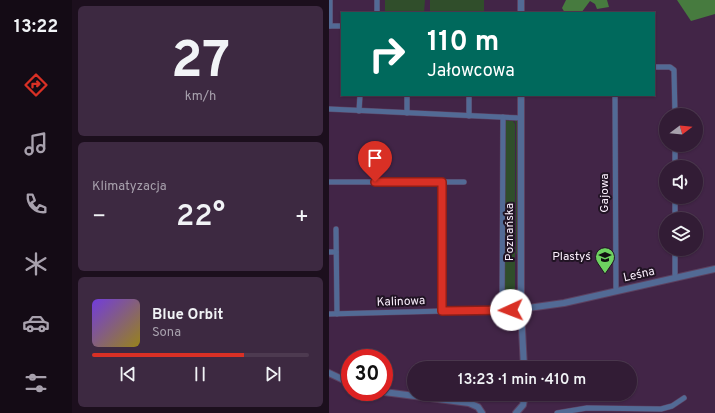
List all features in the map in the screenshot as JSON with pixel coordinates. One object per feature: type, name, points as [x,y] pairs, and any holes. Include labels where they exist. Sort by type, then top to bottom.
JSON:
[{"type":"street","points":[[330,0],[329,26],[341,26]]},
{"type":"street","points":[[377,0],[377,12]]},
{"type":"street","points":[[521,0],[521,12]]},
{"type":"street","points":[[655,67],[670,67],[675,70],[675,108]]},
{"type":"street","points":[[359,111],[360,96]]},
{"type":"street","points":[[407,96],[407,113]]},
{"type":"street","points":[[469,96],[469,116]]},
{"type":"street","name":"Poznańska","points":[[521,96],[521,309],[524,361]]},
{"type":"street","name":"Gajowa","points":[[615,96],[616,292]]},
{"type":"street","points":[[329,109],[521,118]]},
{"type":"street","name":"Poznańska","points":[[502,310],[503,117]]},
{"type":"street","points":[[329,182],[464,182]]},
{"type":"street","points":[[442,182],[442,311]]},
{"type":"street","points":[[336,229],[337,314]]},
{"type":"street","points":[[329,252],[336,252]]},
{"type":"street","points":[[675,256],[675,278]]},
{"type":"street","name":"Leśna","points":[[521,309],[539,308],[715,269]]},
{"type":"street","name":"Kalinowa","points":[[329,314],[521,309]]},
{"type":"street","points":[[329,373],[341,379]]},
{"type":"street","points":[[393,393],[469,403],[478,407],[482,413]]},
{"type":"street","points":[[557,413],[587,408],[661,409],[672,406],[684,398]]},
{"type":"street","points":[[517,413],[523,405],[524,401]]},
{"type":"green space","points":[[385,0],[425,0],[424,12],[385,12]]},
{"type":"green space","points":[[430,0],[484,0],[484,12],[430,12]]},
{"type":"green space","points":[[566,0],[607,0],[609,7],[597,9],[595,4],[590,1],[582,12],[564,12],[562,8]]},
{"type":"green space","points":[[677,0],[715,0],[715,14],[691,21]]},
{"type":"green space","points":[[514,119],[519,123],[519,255],[516,254],[516,124]]},
{"type":"green space","points":[[504,120],[513,121],[515,124],[515,303],[513,305],[503,307]]},
{"type":"place","name":"Plastyś","points":[[605,274]]},
{"type":"route","points":[[375,182],[442,182],[442,311],[511,310]]}]
